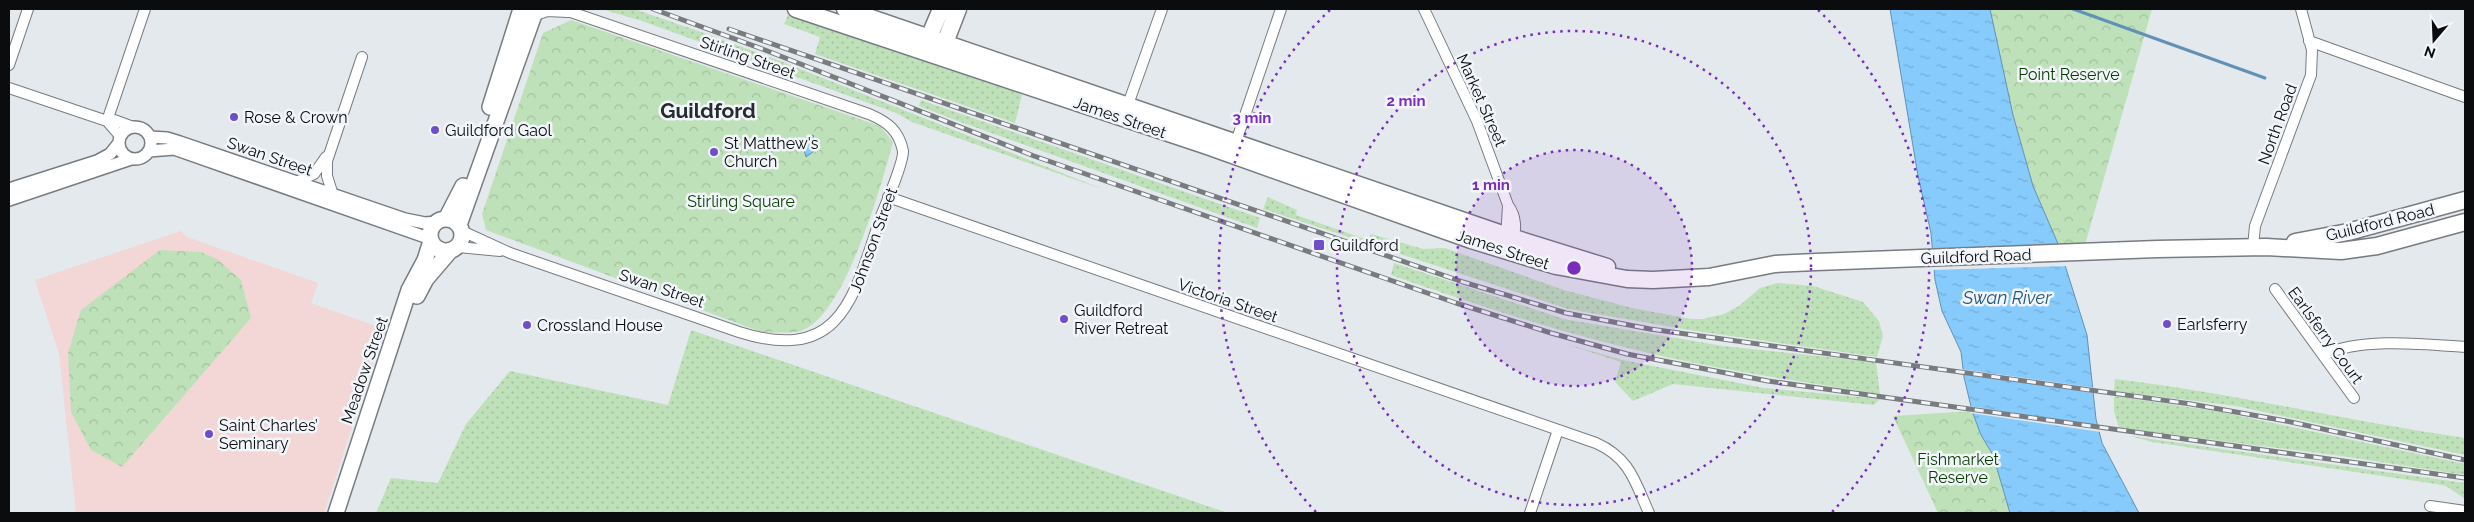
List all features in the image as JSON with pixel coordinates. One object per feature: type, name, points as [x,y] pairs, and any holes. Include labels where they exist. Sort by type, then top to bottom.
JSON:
[{"type":"highway","name":"James Street","points":[[796,9],[926,45],[1126,111],[1236,142],[1396,197],[1508,243]]},
{"type":"highway","name":"James Street","points":[[844,9],[926,45]]},
{"type":"highway","points":[[926,45],[941,9]]},
{"type":"highway","points":[[942,50],[958,9]]},
{"type":"highway","name":"James Street","points":[[1126,111],[1249,160],[1452,232],[1508,243],[1624,271],[1688,278]]},
{"type":"highway","points":[[1396,197],[1421,210],[1446,219],[1451,225],[1452,232]]},
{"type":"highway","name":"Guildford Road","points":[[2259,247],[2348,232],[2465,200]]},
{"type":"highway","name":"Guildford Road","points":[[1688,278],[1775,264],[1816,262],[2156,249],[2259,247],[2341,251],[2377,246],[2465,222]]},
{"type":"main road","points":[[451,224],[432,228],[431,240],[438,248],[454,249],[462,240],[451,224],[458,197],[505,64],[530,11]]},
{"type":"main road","name":"Meadow Street","points":[[336,513],[409,290],[425,260],[431,240]]},
{"type":"main road","name":"Meadow Street","points":[[344,513],[363,449],[416,297],[426,279],[454,249]]},
{"type":"street","points":[[9,65],[28,9]]},
{"type":"street","points":[[107,121],[145,9]]},
{"type":"street","points":[[1126,111],[1162,9]]},
{"type":"street","points":[[1249,160],[1237,151],[1236,142],[1281,9]]},
{"type":"street","name":"Market Street","points":[[1424,9],[1477,121],[1508,205],[1506,212],[1508,243]]},
{"type":"street","name":"North Road","points":[[2259,247],[2255,226],[2311,75],[2310,41],[2300,9]]},
{"type":"street","name":"Stirling Street","points":[[530,11],[566,10],[880,118],[895,130],[902,149]]},
{"type":"street","points":[[2310,41],[2465,97]]},
{"type":"street","points":[[333,194],[327,167],[330,150],[362,57]]},
{"type":"street","points":[[9,88],[107,121],[114,120],[133,127],[142,128],[150,137],[149,151],[139,158],[131,159],[9,200]]},
{"type":"street","points":[[107,121],[119,140],[122,153],[131,159]]},
{"type":"street","points":[[9,190],[97,161],[110,154],[125,130],[133,127]]},
{"type":"street","name":"Swan Street","points":[[150,137],[167,138],[410,221],[451,224],[510,253],[757,338],[781,342],[804,339]]},
{"type":"street","name":"Swan Street","points":[[149,151],[174,149],[431,240]]},
{"type":"street","name":"Johnson Street","points":[[804,339],[828,327],[846,307],[855,292],[904,154],[902,149]]},
{"type":"street","points":[[296,182],[314,174],[330,150]]},
{"type":"street","name":"Victoria Street","points":[[888,198],[1558,430]]},
{"type":"street","name":"Swan Street","points":[[454,249],[510,253]]},
{"type":"street","name":"Earlsferry Court","points":[[2275,289],[2354,398]]},
{"type":"street","points":[[2323,355],[2338,348],[2389,344],[2465,347]]},
{"type":"street","points":[[1530,513],[1558,430],[1605,447],[1621,458],[1628,465],[1649,513]]},
{"type":"street","points":[[2430,506],[2465,511]]},
{"type":"shaded area","name":"Saint Charles’ Seminary","points":[[181,231],[187,237],[318,283],[311,303],[384,329],[324,513],[76,513],[59,354],[35,280]]},
{"type":"green space","points":[[601,9],[634,9],[701,32],[775,59],[1105,190],[912,122],[896,113],[642,21]]},
{"type":"green space","name":"Point Reserve","points":[[1990,9],[2152,9],[2085,245],[2059,246],[2033,186],[2013,115]]},
{"type":"green space","points":[[788,15],[1016,90],[1022,95],[1015,123],[815,54],[820,37],[784,24]]},
{"type":"green space","name":"Stirling Square","points":[[571,20],[880,126],[893,142],[871,216],[847,275],[833,300],[818,319],[799,331],[761,332],[486,230],[482,214],[543,33]]},
{"type":"green space","points":[[921,100],[1260,218],[1257,228],[955,120],[919,106]]},
{"type":"green space","points":[[1268,197],[1297,210],[1296,215],[1368,240],[1371,234],[1423,249],[1445,248],[1564,290],[1632,308],[1691,319],[1703,319],[1724,314],[1739,306],[1760,288],[1777,283],[1813,286],[1863,302],[1879,321],[1883,336],[1877,357],[1689,330],[1568,309],[1263,209]]},
{"type":"green space","points":[[160,250],[201,252],[217,259],[241,280],[251,318],[122,467],[91,450],[71,412],[68,353],[81,310]]},
{"type":"green space","points":[[1394,263],[1564,319],[1723,346],[1876,362],[1880,394],[1775,378],[1671,358],[1600,341],[1495,310],[1391,275]]},
{"type":"green space","points":[[691,330],[1228,513],[376,513],[391,478],[438,483],[466,424],[510,371],[668,405]]},
{"type":"green space","points":[[1566,344],[1623,360],[1764,388],[1880,399],[1874,405],[1673,384],[1633,401],[1615,382],[1621,362]]},
{"type":"green space","points":[[2115,379],[2203,392],[2465,438],[2465,455],[2236,406],[2114,391]]},
{"type":"green space","points":[[2114,396],[2221,412],[2465,464],[2465,475],[2335,455],[2119,428],[2114,411]]},
{"type":"green space","name":"Fishmarket Reserve","points":[[1972,411],[1981,435],[1993,455],[2010,513],[1938,513],[1893,416]]},
{"type":"green space","points":[[2130,436],[2465,483],[2465,499],[2446,486],[2436,484],[2152,442]]},
{"type":"water","name":"Swan River","points":[[1890,9],[1990,9],[2013,115],[2033,186],[2059,246],[2087,335],[2096,419],[2102,443],[2139,513],[2010,513],[1993,455],[1981,435],[1972,411],[1964,377],[1961,352],[1942,311],[1935,280],[1931,233],[1918,176]]},
{"type":"water","points":[[813,135],[817,149],[806,157],[802,143]]},
{"type":"pier","points":[[2062,247],[2068,266],[1932,270],[1931,252]]},
{"type":"pier","points":[[1960,369],[2096,388],[2096,393],[1961,374]]},
{"type":"pier","points":[[1969,406],[2100,426],[2101,432],[1970,413]]},
{"type":"waterway","points":[[2073,9],[2265,78]]},
{"type":"railway","points":[[653,9],[765,50],[1034,156],[1456,303],[1551,333],[1627,354],[1768,381],[2465,478]]},
{"type":"railway","points":[[729,29],[1463,282],[1566,313],[1650,329],[2191,404],[2286,421],[2465,460]]},
{"type":"place","name":"Rose & Crown","points":[[234,117]]},
{"type":"place","name":"Guildford Gaol","points":[[435,130]]},
{"type":"place","name":"St Matthew's Church","points":[[714,152]]},
{"type":"place","name":"Guildford","points":[[1319,245]]},
{"type":"place","name":"Guildford River Retreat","points":[[1064,319]]},
{"type":"place","name":"Earlsferry","points":[[2167,324]]},
{"type":"place","name":"Crossland House","points":[[527,325]]},
{"type":"place","name":"Saint Charles’ Seminary","points":[[209,434]]},
{"type":"district","name":"Guildford","points":[[708,111]]}]
